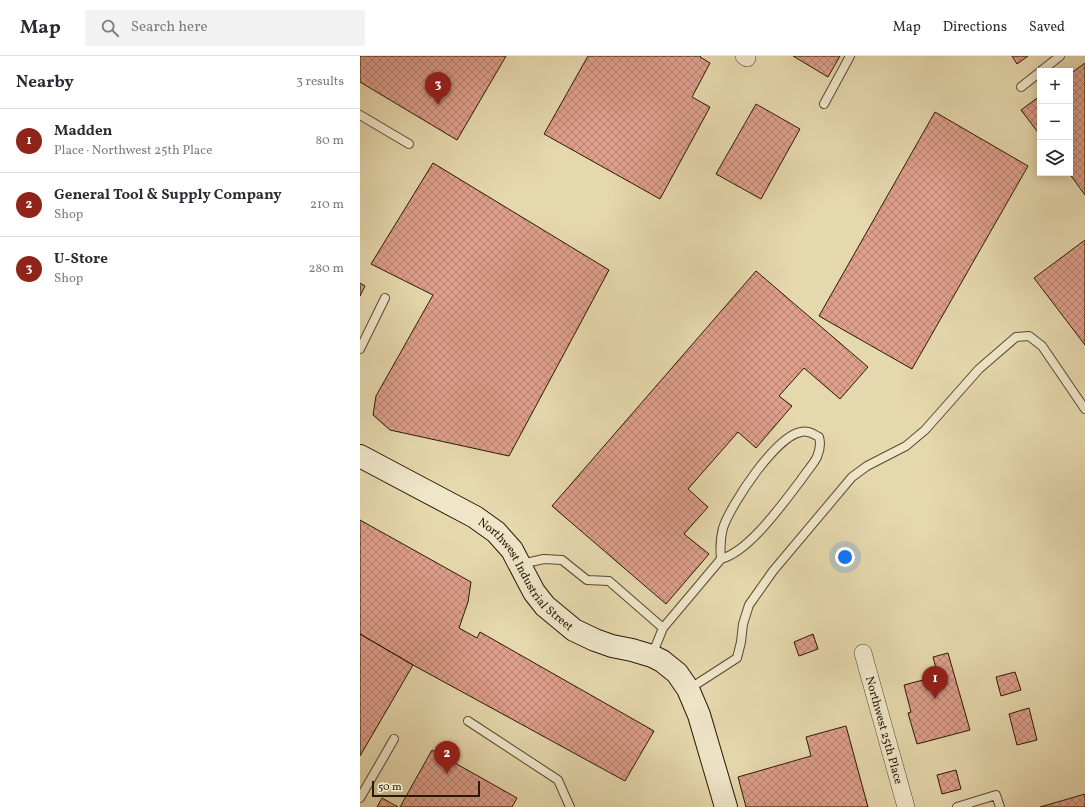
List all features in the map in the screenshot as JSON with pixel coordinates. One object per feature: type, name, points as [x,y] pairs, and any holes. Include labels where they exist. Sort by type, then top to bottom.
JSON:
[{"type":"street","name":"Northwest Industrial Street","points":[[360,456],[483,522],[496,532],[507,543],[534,592],[544,606],[574,630],[612,646],[652,656],[662,661],[676,673],[688,689],[699,715],[726,807]]},
{"type":"street","name":"Northwest 25th Place","points":[[864,653],[906,807]]},
{"type":"lane","points":[[824,104],[850,56]]},
{"type":"lane","points":[[1044,68],[1060,56]]},
{"type":"lane","points":[[1021,87],[1037,74]]},
{"type":"lane","points":[[360,115],[409,144]]},
{"type":"lane","points":[[360,348],[385,298]]},
{"type":"lane","points":[[688,689],[737,658],[743,624],[749,605],[773,571],[852,477],[866,466],[906,446],[925,430],[980,369],[1016,337],[1029,336],[1042,346],[1085,408]]},
{"type":"lane","points":[[652,656],[663,628],[721,559],[733,554],[747,543],[784,501],[817,457],[821,444],[819,436],[808,432],[801,432],[778,447],[767,459],[732,508],[723,529],[720,542],[721,559]]},
{"type":"lane","points":[[520,565],[544,559],[562,560],[587,580],[609,580],[663,628]]},
{"type":"lane","points":[[468,721],[558,780],[570,807]]},
{"type":"lane","points":[[360,798],[394,739]]},
{"type":"lane","points":[[957,807],[996,795],[1000,807]]},
{"type":"building","points":[[360,56],[506,56],[457,140],[360,82]]},
{"type":"building","points":[[588,56],[701,56],[700,57],[710,63],[692,97],[710,107],[660,199],[544,134]]},
{"type":"building","points":[[793,56],[840,56],[828,77]]},
{"type":"building","points":[[1012,56],[1028,56],[1017,64]]},
{"type":"building","points":[[1085,63],[1085,195],[1071,176],[1073,176],[1073,72]]},
{"type":"building","points":[[1037,98],[1037,131],[1021,110]]},
{"type":"building","points":[[756,104],[800,129],[761,199],[716,174]]},
{"type":"building","points":[[935,112],[1028,166],[912,369],[819,316]]},
{"type":"building","points":[[433,163],[609,270],[509,456],[390,430],[373,415],[376,396],[433,295],[371,264]]},
{"type":"building","points":[[1085,240],[1085,345],[1034,278]]},
{"type":"building","points":[[756,271],[868,367],[840,399],[804,368],[779,396],[792,406],[756,448],[738,432],[688,489],[708,507],[684,534],[709,554],[666,604],[552,506]]},
{"type":"building","points":[[360,283],[365,286],[360,296]]},
{"type":"building","points":[[360,520],[471,582],[468,602],[459,628],[477,638],[480,632],[654,731],[625,781],[413,665],[360,634]]},
{"type":"building","points":[[360,634],[413,665],[360,756]]},
{"type":"building","points":[[813,634],[818,649],[799,656],[794,642]]},
{"type":"building","points":[[948,653],[970,730],[917,744],[908,713],[911,712],[904,685],[938,676],[933,657]]},
{"type":"building","points":[[1015,672],[1021,690],[1001,696],[996,677]]},
{"type":"building","points":[[1029,708],[1037,740],[1017,745],[1009,714]]},
{"type":"building","points":[[846,726],[868,807],[746,807],[738,777],[811,756],[806,737]]},
{"type":"building","points":[[432,750],[517,798],[512,807],[400,807]]},
{"type":"building","points":[[956,770],[961,789],[942,794],[937,775]]},
{"type":"building","points":[[1085,794],[1085,807],[1040,807]]},
{"type":"building","points":[[382,798],[398,807],[377,807]]},
{"type":"place","name":"U-Store","points":[[438,105]]},
{"type":"place","name":"Madden","points":[[935,699]]},
{"type":"place","name":"General Tool & Supply Company","points":[[447,774]]}]
